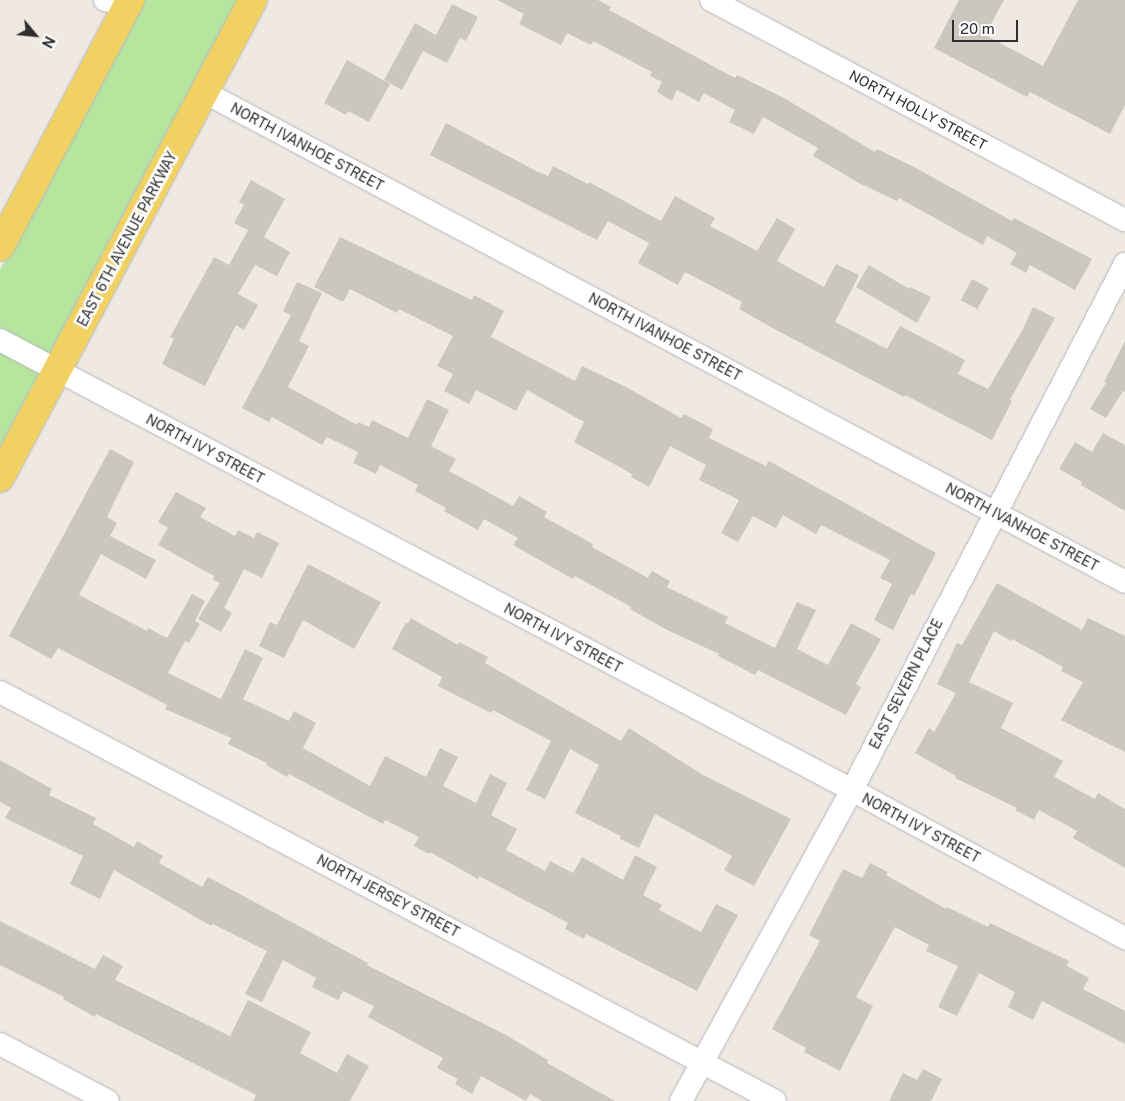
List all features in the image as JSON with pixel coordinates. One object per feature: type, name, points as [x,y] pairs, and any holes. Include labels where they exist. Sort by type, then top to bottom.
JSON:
[{"type":"main road","name":"EAST 6TH AVENUE PARKWAY","points":[[0,478],[253,0]]},
{"type":"main road","points":[[0,247],[121,2]]},
{"type":"street","name":"NORTH HOLLY STREET","points":[[712,0],[1125,220]]},
{"type":"street","name":"NORTH IVANHOE STREET","points":[[204,92],[1125,582]]},
{"type":"street","name":"EAST SEVERN PLACE","points":[[681,1101],[852,790],[1125,264]]},
{"type":"street","name":"NORTH IVY STREET","points":[[0,340],[57,372],[852,790],[1125,938]]},
{"type":"street","name":"NORTH JERSEY STREET","points":[[0,692],[775,1101]]},
{"type":"street","points":[[0,1044],[108,1101]]},
{"type":"green space","points":[[143,0],[237,0],[0,447],[0,270]]},
{"type":"building","points":[[497,0],[598,0],[611,7],[609,10],[735,78],[737,75],[784,98],[875,152],[877,149],[914,167],[1012,221],[1014,218],[1092,259],[1075,290],[1030,265],[1026,273],[1010,264],[1017,253],[987,236],[983,245],[899,198],[897,201],[859,183],[813,156],[818,148],[763,117],[754,134],[729,122],[735,110],[704,93],[699,102],[677,90],[672,101],[657,92],[662,82],[650,76],[652,72],[593,41],[591,45],[567,33],[561,45],[519,24],[524,14]]},
{"type":"building","points":[[959,0],[1004,0],[985,35],[1043,66],[1078,0],[1125,0],[1125,105],[1110,134],[1030,92],[1027,97],[934,48]]},
{"type":"building","points":[[452,4],[478,17],[466,41],[460,38],[447,63],[423,51],[402,90],[384,80],[415,23],[436,35]]},
{"type":"building","points":[[347,60],[390,84],[369,122],[348,111],[346,115],[324,103]]},
{"type":"building","points":[[446,123],[536,171],[548,176],[553,166],[588,184],[589,182],[661,221],[675,196],[715,218],[710,226],[757,251],[777,218],[795,229],[777,261],[824,287],[836,264],[859,275],[835,322],[887,349],[900,326],[965,360],[958,374],[988,389],[1022,331],[1033,307],[1055,318],[1010,400],[1012,401],[992,440],[905,395],[904,397],[778,331],[739,309],[742,302],[685,272],[678,285],[638,263],[649,243],[608,221],[597,240],[430,155]]},
{"type":"building","points":[[251,180],[285,199],[264,237],[290,252],[277,276],[255,265],[238,294],[258,305],[244,330],[236,325],[205,386],[162,364],[174,339],[170,337],[214,257],[229,265],[248,230],[234,223],[244,205],[239,202]]},
{"type":"building","points":[[340,237],[472,300],[474,295],[504,311],[491,337],[575,381],[582,366],[626,387],[681,418],[684,414],[713,429],[709,438],[766,466],[769,461],[936,553],[914,596],[911,594],[893,630],[874,620],[892,584],[880,578],[890,560],[821,525],[816,534],[783,515],[776,528],[753,516],[738,542],[721,533],[739,500],[699,480],[706,465],[670,446],[649,487],[631,477],[632,474],[574,442],[584,422],[527,390],[516,411],[476,390],[469,404],[444,391],[453,374],[437,366],[453,336],[399,309],[397,313],[350,289],[343,302],[314,287]]},
{"type":"building","points":[[869,265],[909,289],[910,287],[931,297],[917,323],[856,287]]},
{"type":"building","points":[[972,279],[989,288],[978,309],[961,300]]},
{"type":"building","points":[[297,282],[322,293],[299,341],[309,346],[288,387],[357,425],[358,422],[369,427],[372,420],[408,438],[427,399],[449,410],[431,446],[456,459],[449,471],[513,506],[519,496],[547,512],[544,517],[593,544],[592,547],[648,578],[652,571],[670,581],[667,587],[728,617],[725,623],[775,648],[797,602],[816,610],[797,649],[828,665],[851,623],[881,639],[856,684],[861,687],[846,715],[758,670],[755,675],[718,656],[719,654],[665,629],[630,609],[631,607],[575,576],[573,579],[513,545],[518,538],[484,519],[478,530],[444,511],[446,508],[415,491],[418,485],[380,465],[376,474],[353,463],[358,452],[327,437],[322,445],[272,417],[269,422],[242,408],[291,315],[283,311]]},
{"type":"building","points":[[1125,341],[1125,392],[1123,391],[1106,418],[1090,409],[1106,383],[1104,382]]},
{"type":"building","points":[[1103,433],[1125,445],[1125,511],[1081,485],[1082,482],[1059,469],[1075,442],[1092,452]]},
{"type":"building","points":[[110,449],[134,462],[107,517],[117,523],[110,536],[156,560],[146,579],[101,554],[79,595],[147,631],[148,628],[167,638],[192,594],[205,601],[195,621],[200,624],[189,643],[185,641],[168,673],[221,699],[245,649],[263,658],[243,699],[289,721],[294,711],[316,723],[303,748],[370,786],[385,756],[426,777],[440,748],[458,757],[443,786],[476,803],[490,774],[507,783],[491,815],[517,829],[506,850],[545,871],[550,861],[573,873],[582,857],[623,880],[635,855],[657,867],[643,895],[662,905],[659,910],[701,932],[716,904],[738,915],[697,991],[586,934],[584,939],[565,929],[568,923],[479,876],[478,879],[430,852],[429,854],[414,846],[419,837],[385,820],[383,824],[289,774],[287,777],[266,765],[267,763],[228,744],[231,738],[165,709],[167,705],[58,648],[51,659],[9,636]]},
{"type":"building","points":[[176,492],[206,508],[200,517],[235,536],[238,530],[254,538],[257,532],[279,543],[262,578],[244,569],[224,608],[232,613],[221,632],[198,619],[220,583],[213,580],[214,576],[158,545],[168,528],[158,522]]},
{"type":"building","points":[[308,564],[381,602],[354,649],[303,620],[284,658],[259,646],[270,622],[277,625]]},
{"type":"building","points":[[997,583],[1082,630],[1088,618],[1125,636],[1125,752],[1061,720],[1083,682],[1061,671],[1063,667],[1012,639],[1011,641],[994,631],[969,682],[1013,703],[1001,728],[1063,761],[1054,777],[1095,799],[1098,793],[1125,809],[1125,868],[1073,838],[1077,831],[1039,810],[1034,820],[1015,810],[1017,808],[955,778],[956,776],[915,753],[929,728],[934,732],[956,693],[937,684],[957,643],[962,645]]},
{"type":"building","points":[[411,618],[458,645],[459,642],[488,657],[485,663],[621,741],[629,728],[703,775],[791,819],[754,886],[724,870],[732,856],[655,814],[639,848],[620,839],[621,836],[575,813],[599,765],[570,749],[545,799],[526,790],[551,741],[493,710],[491,713],[438,686],[442,677],[392,649],[406,622],[408,624]]},
{"type":"building","points":[[0,760],[52,789],[49,795],[96,818],[93,824],[134,847],[137,841],[163,856],[159,863],[202,887],[208,877],[368,963],[367,965],[504,1034],[548,1060],[547,1063],[615,1101],[542,1101],[530,1094],[526,1101],[481,1076],[472,1094],[455,1084],[458,1079],[437,1068],[443,1058],[368,1017],[374,1006],[343,991],[338,1000],[312,987],[316,978],[283,960],[262,1002],[245,994],[267,951],[213,924],[211,926],[114,870],[100,899],[70,884],[83,856],[5,818],[11,808],[0,802]]},
{"type":"building","points":[[870,863],[888,872],[886,875],[946,909],[947,907],[988,927],[990,923],[1069,961],[1067,966],[1089,978],[1083,989],[1125,1011],[1125,1044],[1042,1001],[1033,1020],[1008,1007],[1015,992],[979,973],[957,1016],[938,1007],[958,966],[926,951],[929,945],[895,927],[856,997],[873,1006],[840,1071],[804,1052],[806,1048],[772,1029],[820,941],[809,935],[843,869],[862,878]]},
{"type":"building","points":[[0,921],[95,969],[103,955],[123,966],[115,980],[230,1036],[248,1000],[311,1032],[300,1053],[337,1073],[347,1054],[369,1066],[350,1101],[253,1101],[256,1095],[96,1014],[95,1017],[63,999],[64,997],[0,965]]},
{"type":"building","points":[[923,1069],[942,1079],[931,1101],[889,1101],[903,1073],[917,1080]]}]
